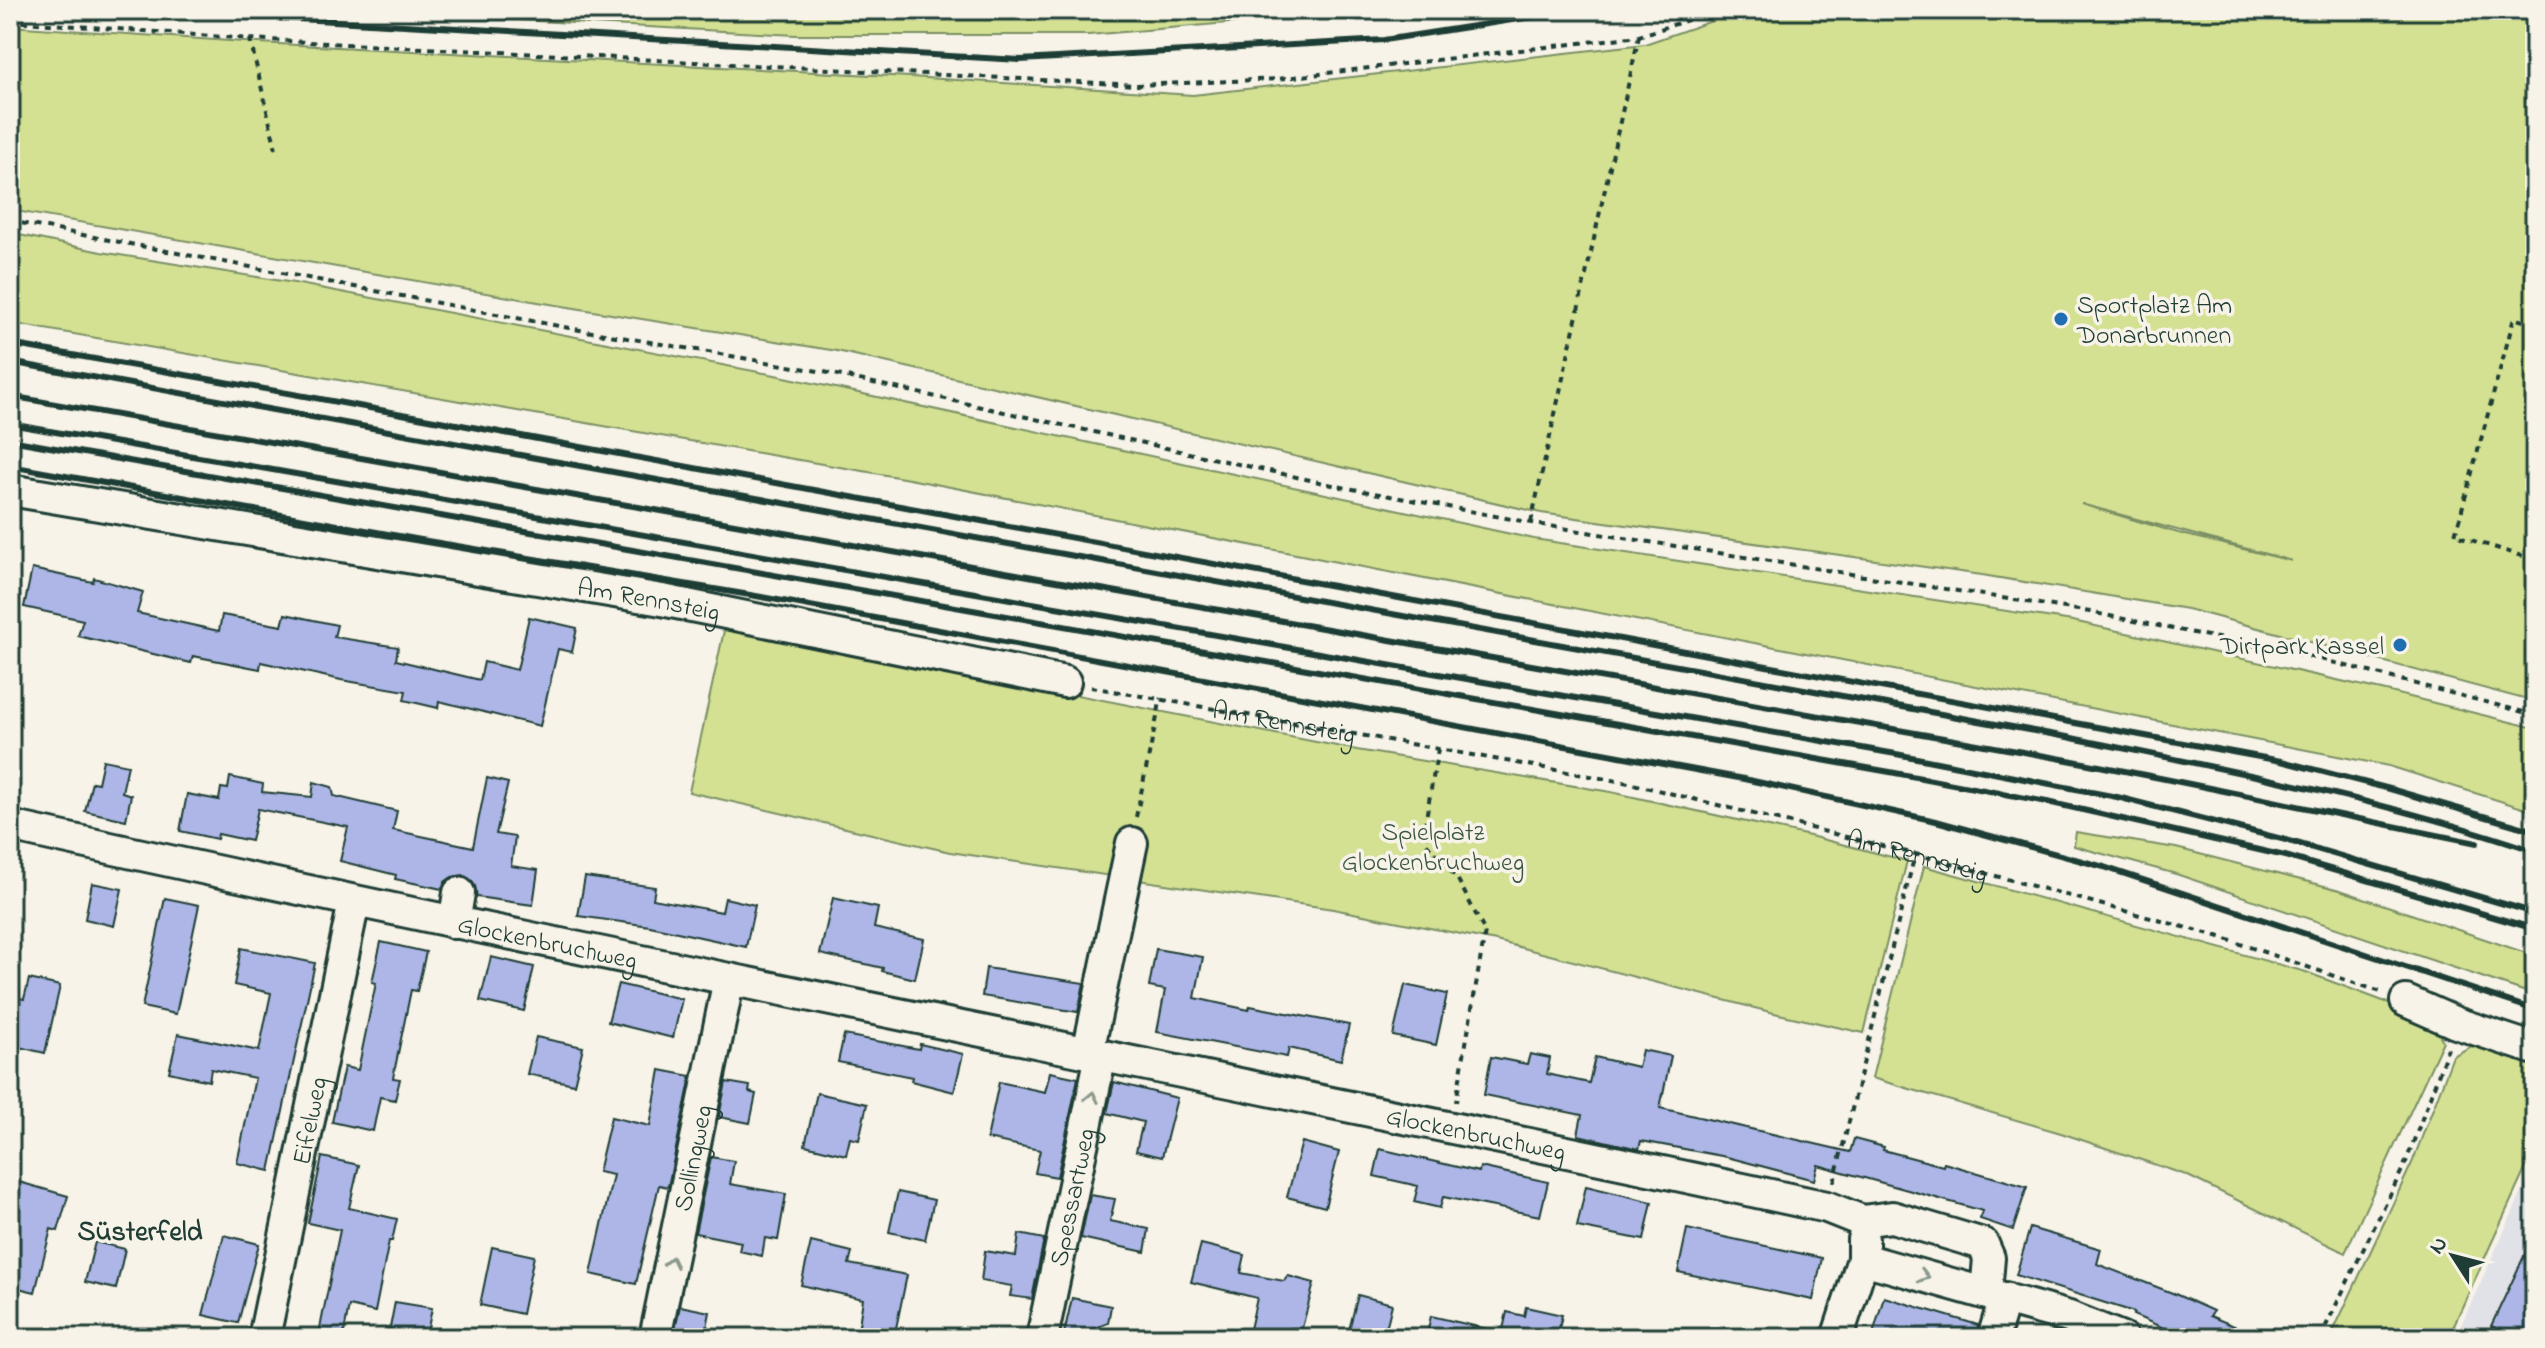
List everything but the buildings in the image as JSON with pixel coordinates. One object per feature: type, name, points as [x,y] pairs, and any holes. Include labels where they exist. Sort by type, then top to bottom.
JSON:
[{"type":"street","name":"Am Rennsteig","points":[[10,490],[662,600],[1065,682]]},
{"type":"street","name":"Glockenbruchweg","points":[[10,826],[454,923],[1095,1053],[1827,1207],[1862,1221],[1892,1217],[1983,1244],[1989,1258],[1995,1296]]},
{"type":"street","points":[[1095,1053],[1132,843]]},
{"type":"street","points":[[454,923],[459,893]]},
{"type":"street","name":"Eifelweg","points":[[264,1338],[354,902]]},
{"type":"street","name":"Sollingweg","points":[[655,1338],[729,979]]},
{"type":"street","points":[[2406,1001],[2456,1023],[2535,1049]]},
{"type":"street","name":"Spessartweg","points":[[1042,1338],[1095,1053]]},
{"type":"street","points":[[1837,1338],[1863,1259],[1862,1221]]},
{"type":"street","points":[[1863,1259],[2069,1317],[2122,1338]]},
{"type":"street","points":[[1993,1338],[1995,1296]]},
{"type":"path","points":[[10,21],[250,39],[1137,85],[1277,79],[1639,36],[1718,10]]},
{"type":"path","points":[[1531,523],[1639,36]]},
{"type":"path","points":[[250,39],[276,149]]},
{"type":"path","points":[[10,221],[554,326],[824,372],[1337,486],[1531,523],[2090,612],[2316,658],[2535,715]]},
{"type":"path","points":[[2535,325],[2514,318],[2455,535],[2535,560]]},
{"type":"path","name":"Am Rennsteig","points":[[1065,682],[1629,783],[1915,854],[2217,936],[2406,1001]]},
{"type":"path","points":[[1132,843],[1161,698]]},
{"type":"path","points":[[1438,749],[1425,824],[1426,843],[1457,878],[1485,932],[1451,1128]]},
{"type":"path","points":[[1827,1207],[1915,854]]},
{"type":"path","points":[[2320,1338],[2406,1162],[2456,1023]]},
{"type":"path","points":[[1667,1338],[1667,1335],[1684,1333],[1700,1338]]},
{"type":"shaded area","points":[[2535,1164],[2535,1338],[2455,1338]]},
{"type":"green space","points":[[335,10],[1382,10],[1088,35],[796,35]]},
{"type":"green space","points":[[1744,10],[2535,10],[2535,702],[2187,609],[1982,575],[1541,513],[837,351],[10,210],[10,26],[259,43],[1193,95],[1645,44]],"holes":[[[2081,504],[2292,561],[2178,533]]]},
{"type":"green space","points":[[10,233],[101,252],[294,283],[780,376],[1534,539],[2073,621],[2386,691],[2535,728],[2535,812],[2389,766],[909,479],[10,323]]},
{"type":"green space","name":"Spielplatz Glockenbruchweg","points":[[725,626],[1357,750],[1611,792],[1907,861],[1864,1033],[1774,1013],[1496,941],[1333,909],[950,852],[689,792]]},
{"type":"green space","points":[[2076,832],[2176,848],[2340,890],[2535,956],[2535,995],[2176,874],[2074,846]]},
{"type":"green space","points":[[1924,866],[2306,972],[2383,1001],[2434,1026],[2443,1041],[2345,1253],[2186,1175],[2061,1133],[1872,1078]]},
{"type":"green space","points":[[2481,1041],[2535,1062],[2535,1148],[2448,1338],[2330,1338],[2412,1163],[2453,1056]]},
{"type":"railway","points":[[139,10],[1020,60],[1384,40],[1577,10]]},
{"type":"railway","points":[[10,344],[2281,761],[2535,831]]},
{"type":"railway","points":[[10,362],[2067,737],[2362,801],[2478,832],[2535,851]]},
{"type":"railway","points":[[10,396],[1801,712],[2110,768],[2477,843]]},
{"type":"railway","points":[[10,424],[1896,754],[2117,797],[2286,840],[2535,913]]},
{"type":"railway","points":[[10,440],[2052,803],[2285,856],[2535,929]]},
{"type":"railway","points":[[10,466],[756,596],[1744,779],[1936,821],[2104,867],[2535,1010]]},
{"type":"place","name":"Sportplatz Am Donarbrunnen","points":[[2061,319]]},
{"type":"place","name":"Dirtpark Kassel","points":[[2400,645]]},
{"type":"district","name":"Süsterfeld","points":[[140,1230]]}]
